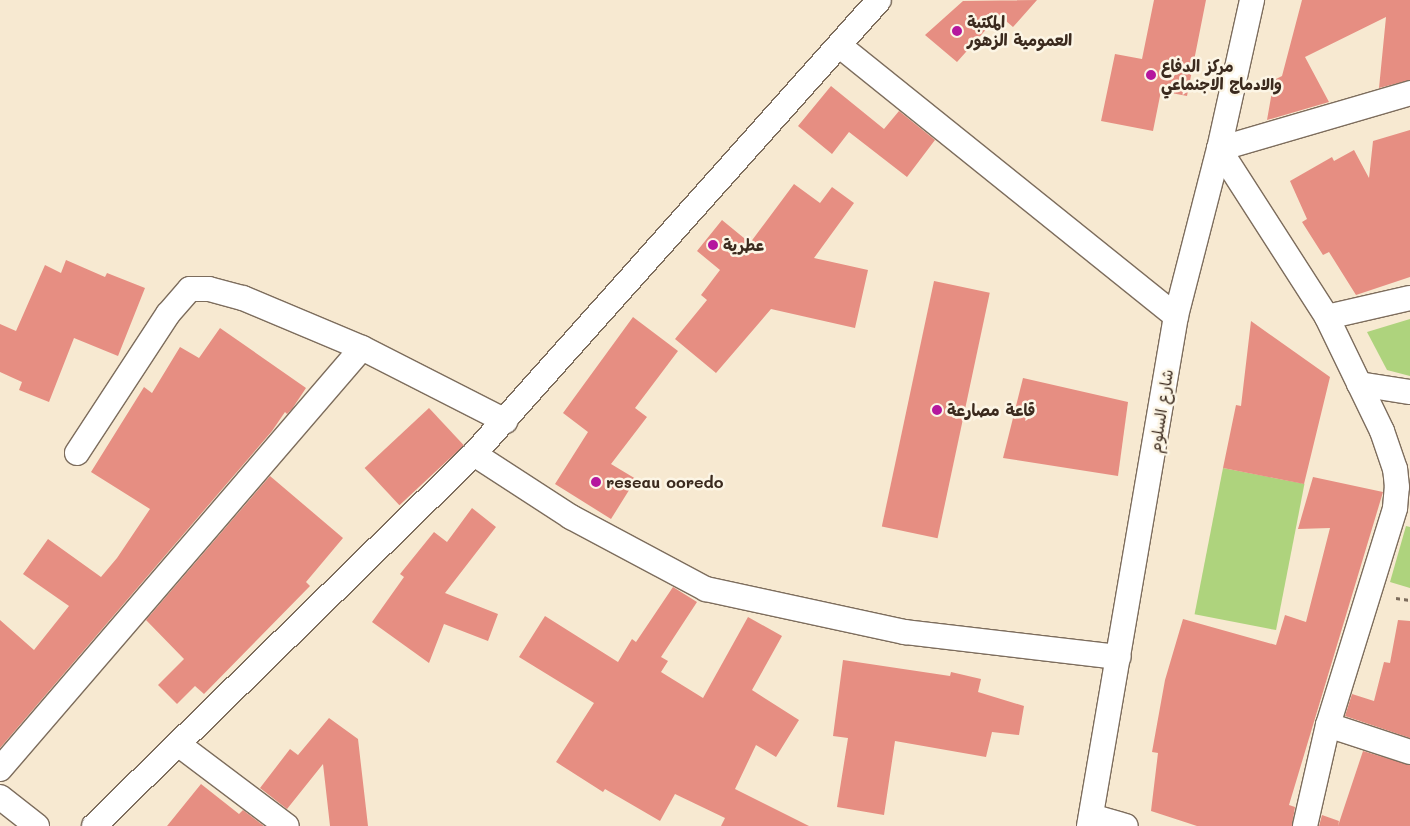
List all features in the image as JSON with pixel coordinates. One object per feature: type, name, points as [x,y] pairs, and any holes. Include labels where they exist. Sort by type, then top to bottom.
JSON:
[{"type":"street","points":[[94,826],[474,454],[840,46],[879,0]]},
{"type":"street","name":"شارع السلوم","points":[[1090,821],[1176,316],[1220,149],[1252,0]]},
{"type":"street","points":[[840,46],[1176,316]]},
{"type":"street","points":[[1304,826],[1328,725],[1402,509],[1391,456],[1327,317],[1220,149],[1410,93]]},
{"type":"street","points":[[77,453],[168,314],[190,289],[209,288],[243,298],[362,348],[505,421]]},
{"type":"street","points":[[1327,317],[1410,298]]},
{"type":"street","points":[[0,770],[362,348]]},
{"type":"street","points":[[1359,384],[1410,392]]},
{"type":"street","points":[[474,454],[571,517],[706,589],[905,632],[1119,657]]},
{"type":"street","points":[[1328,725],[1410,752]]},
{"type":"street","points":[[178,744],[287,826]]},
{"type":"street","points":[[0,797],[37,826]]},
{"type":"street","points":[[1090,821],[1126,826]]},
{"type":"green space","points":[[1410,319],[1410,376],[1387,370],[1367,332]]},
{"type":"green space","points":[[1223,468],[1304,484],[1276,630],[1195,614]]},
{"type":"green space","points":[[1406,526],[1410,527],[1410,588],[1390,582]]},
{"type":"building","name":"المكتبة العمومية الزهور","points":[[1037,0],[1013,27],[999,15],[957,62],[925,35],[963,1]]},
{"type":"building","name":"مركز الدفاع والادماج الاجنماعي","points":[[1154,0],[1206,0],[1187,96],[1161,91],[1153,131],[1101,121],[1115,54],[1142,59]]},
{"type":"building","points":[[1302,0],[1410,0],[1410,80],[1379,88],[1386,17],[1305,57],[1329,102],[1267,120],[1274,80],[1282,76]]},
{"type":"building","points":[[831,86],[884,129],[899,111],[935,140],[907,177],[849,132],[832,154],[798,126]]},
{"type":"building","points":[[1410,130],[1410,277],[1356,295],[1329,252],[1323,255],[1302,222],[1307,219],[1290,181],[1332,157],[1334,161],[1354,150],[1369,178],[1373,141]]},
{"type":"building","points":[[794,184],[820,203],[832,187],[854,203],[814,258],[868,270],[855,328],[771,309],[716,373],[675,339],[707,300],[701,295],[720,270],[697,251],[722,220],[750,243]]},
{"type":"building","points":[[66,260],[105,277],[107,273],[145,288],[118,356],[74,338],[49,402],[19,390],[22,382],[0,372],[0,324],[16,331],[45,265],[61,273]]},
{"type":"building","name":"قاعة مصارعة","points":[[934,281],[990,293],[938,538],[882,527]]},
{"type":"building","points":[[633,317],[678,351],[635,408],[647,417],[611,464],[636,479],[611,519],[555,484],[588,432],[563,413]]},
{"type":"building","points":[[1251,321],[1330,377],[1304,484],[1223,468],[1236,405],[1241,406]]},
{"type":"building","points":[[220,328],[306,388],[292,409],[287,414],[285,412],[272,431],[0,748],[0,620],[34,650],[69,606],[23,574],[48,539],[101,577],[117,558],[150,509],[91,472],[144,387],[152,393],[180,347],[199,358]]},
{"type":"building","name":"قاعة مصارعة","points":[[1023,378],[1128,402],[1118,476],[1003,458]]},
{"type":"building","points":[[429,408],[464,445],[399,505],[365,468]]},
{"type":"building","points":[[270,476],[343,538],[306,582],[310,586],[204,694],[195,686],[177,704],[158,685],[184,659],[146,620]]},
{"type":"building","points":[[1313,477],[1383,492],[1289,805],[1295,807],[1292,826],[1197,826],[1151,811],[1158,753],[1152,752],[1165,680],[1183,619],[1276,645],[1285,615],[1306,622],[1330,528],[1298,529]]},
{"type":"building","points":[[472,508],[496,527],[445,593],[498,614],[488,641],[444,624],[429,663],[372,622],[404,577],[400,574],[434,532],[447,542]]},
{"type":"building","points":[[673,587],[697,602],[661,657],[668,661],[661,672],[703,698],[748,617],[782,636],[752,690],[799,720],[776,757],[756,745],[735,789],[809,826],[721,826],[725,818],[675,794],[660,821],[605,789],[603,792],[556,762],[594,703],[519,657],[545,616],[618,662],[632,639],[636,642]]},
{"type":"building","points":[[1398,620],[1410,621],[1410,738],[1345,716],[1352,694],[1374,701],[1384,662],[1390,663]]},
{"type":"building","points":[[843,660],[950,676],[951,672],[981,679],[978,692],[1024,706],[1019,735],[992,732],[986,757],[895,741],[884,815],[837,807],[848,738],[833,736]]},
{"type":"building","points":[[329,718],[358,739],[368,826],[330,826],[323,764],[287,809],[260,788],[290,749],[298,755]]},
{"type":"building","points":[[1363,751],[1410,765],[1410,826],[1338,826]]},
{"type":"building","points":[[201,784],[239,814],[243,810],[264,826],[167,826]]},
{"type":"building","points":[[1322,815],[1339,821],[1338,826],[1319,826]]},
{"type":"place","name":"المكتبة العمومية الزهور","points":[[957,31]]},
{"type":"place","name":"مركز الدفاع والادماج الاجنماعي","points":[[1151,75]]},
{"type":"place","name":"عطرية","points":[[713,245]]},
{"type":"place","name":"قاعة مصارعة","points":[[937,410]]},
{"type":"place","name":"reseau ooredo","points":[[596,482]]}]
